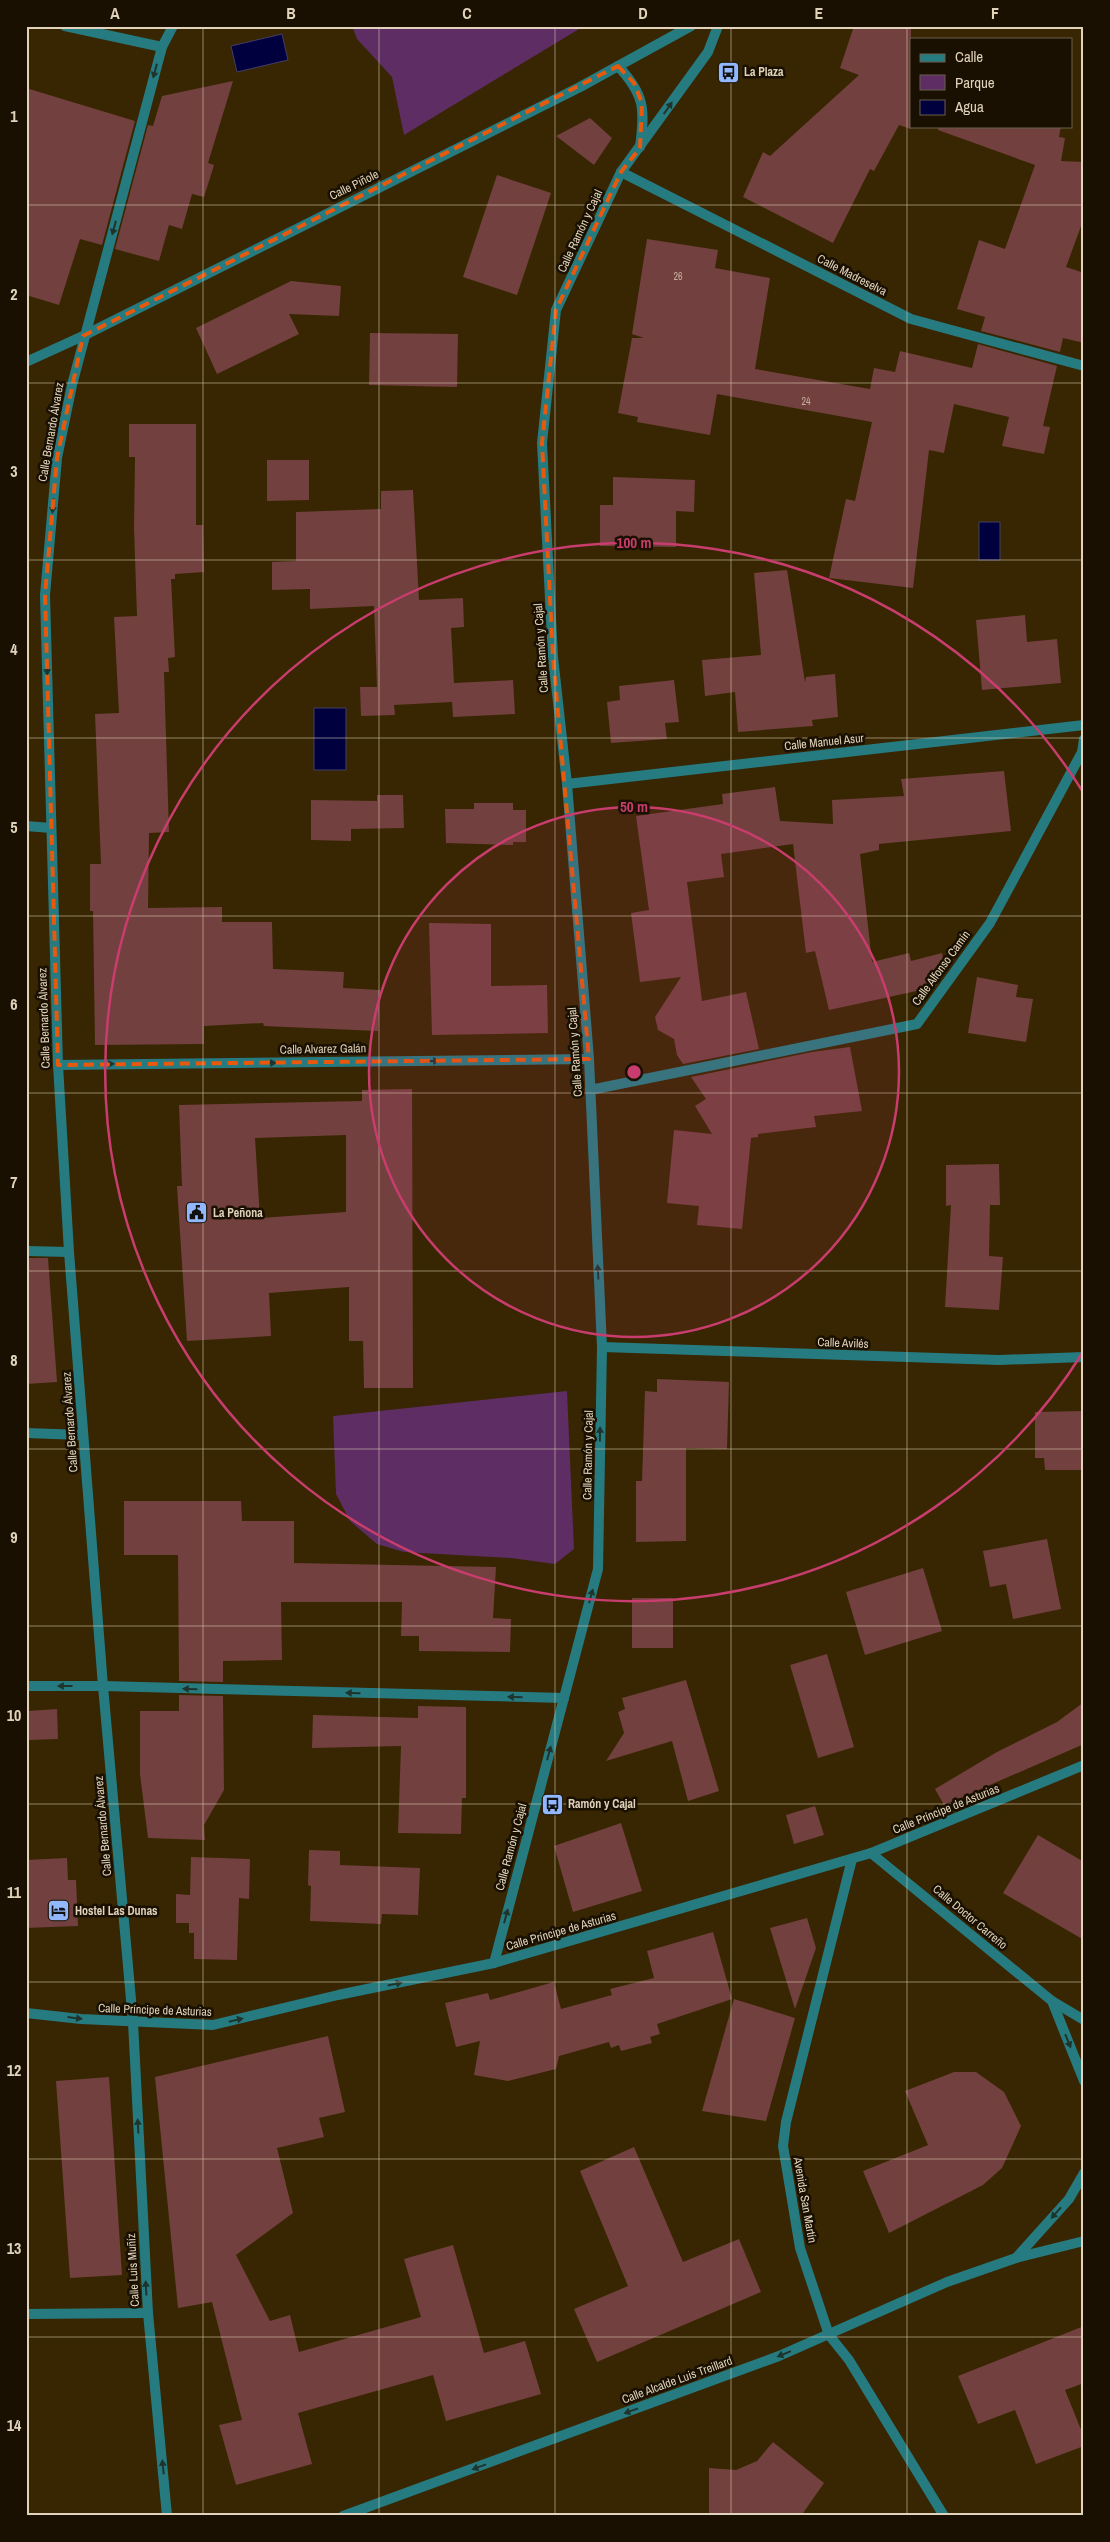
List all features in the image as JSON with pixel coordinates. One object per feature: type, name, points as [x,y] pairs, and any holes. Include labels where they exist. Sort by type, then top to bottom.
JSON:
[{"type":"street","points":[[65,26],[162,47]]},
{"type":"street","name":"Calle Bernardo Álvarez","points":[[133,2022],[103,1686],[69,1252],[58,1065],[45,595],[57,458],[83,336],[96,297],[162,47],[173,26]]},
{"type":"street","name":"Calle Piñole","points":[[26,362],[83,336],[618,66],[691,26]]},
{"type":"street","name":"Calle Ramón y Cajal","points":[[494,1963],[598,1569],[602,1347],[589,1059],[567,784],[553,657],[542,444],[556,310],[621,172],[708,52],[718,26]]},
{"type":"street","points":[[618,66],[634,83],[642,103],[643,120],[640,148]]},
{"type":"street","name":"Calle Madreselva","points":[[621,172],[911,319],[1084,366]]},
{"type":"street","name":"Calle Manuel Asur","points":[[567,784],[1084,725]]},
{"type":"street","name":"Calle Alfonso Camín","points":[[590,1090],[917,1024],[990,923],[1082,752],[1084,739]]},
{"type":"street","points":[[26,826],[51,828]]},
{"type":"street","name":"Calle Alvarez Galán","points":[[58,1065],[589,1059]]},
{"type":"street","points":[[26,1251],[69,1252]]},
{"type":"street","name":"Calle Avilés","points":[[602,1347],[999,1360],[1084,1357]]},
{"type":"street","points":[[26,1433],[83,1435]]},
{"type":"street","points":[[26,1686],[103,1686],[564,1698]]},
{"type":"street","name":"Calle Príncipe de Asturias","points":[[26,2013],[133,2022],[213,2025],[338,1995],[494,1963],[871,1853],[1084,1765]]},
{"type":"street","name":"Calle Doctor Carreño","points":[[871,1853],[1052,2001],[1084,2020]]},
{"type":"street","name":"Avenida San Martín","points":[[852,1859],[786,2122],[783,2146],[800,2248],[828,2335],[849,2360],[944,2516]]},
{"type":"street","name":"Calle Doctor Carreño","points":[[1052,2001],[1084,2081]]},
{"type":"street","name":"Calle Luis Muñíz","points":[[133,2022],[148,2313],[167,2516]]},
{"type":"street","name":"Calle Alcalde Luis Treillard","points":[[1016,2258],[1070,2199],[1084,2173]]},
{"type":"street","name":"Calle Alcalde Luis Treillard","points":[[343,2516],[761,2363],[947,2282],[1016,2258],[1084,2241]]},
{"type":"street","points":[[26,2314],[148,2313]]},
{"type":"highlighted area","points":[[618,66],[634,83],[642,103],[640,148],[621,172],[556,310],[542,443],[553,657],[589,1059],[58,1065],[45,595],[57,458],[83,336]]},
{"type":"green space","points":[[352,26],[584,26],[404,135],[392,77],[357,39]]},
{"type":"green space","points":[[567,1391],[574,1549],[555,1564],[511,1558],[404,1552],[377,1544],[350,1521],[336,1494],[333,1416]]},
{"type":"water","points":[[282,34],[288,60],[237,72],[231,46]]},
{"type":"water","points":[[979,522],[1000,522],[1000,560],[979,560]]},
{"type":"water","points":[[314,708],[346,708],[346,770],[314,770]]},
{"type":"building","points":[[854,26],[911,26],[911,129],[899,125],[874,171],[870,169],[833,243],[743,197],[763,152],[770,156],[859,75],[840,68]]},
{"type":"building","points":[[233,81],[208,163],[214,165],[204,197],[192,194],[182,229],[169,225],[159,261],[115,249],[148,125],[153,126],[162,96]]},
{"type":"building","points":[[26,88],[135,121],[102,245],[80,239],[59,305],[26,295]]},
{"type":"building","points":[[590,118],[612,138],[594,165],[556,136]]},
{"type":"building","points":[[938,128],[1061,128],[1059,137],[1065,138],[1061,161],[1084,162],[1084,218],[1066,267],[1084,273],[1084,343],[1063,338],[1060,352],[981,331],[985,317],[957,309],[979,240],[1005,249],[1035,165],[938,130]]},
{"type":"building","points":[[497,175],[551,193],[517,295],[463,277]]},
{"type":"building","points":[[647,239],[718,250],[715,268],[770,278],[755,369],[870,389],[874,368],[895,372],[900,351],[972,368],[978,344],[1057,366],[1043,426],[1050,427],[1044,454],[1002,446],[1009,417],[954,404],[944,453],[929,450],[913,588],[829,578],[846,499],[855,501],[872,422],[717,394],[710,435],[637,422],[638,417],[618,413],[632,338],[644,338],[632,334]]},
{"type":"building","points":[[291,281],[341,286],[339,316],[289,314],[299,334],[217,374],[196,328]]},
{"type":"building","points":[[370,333],[458,334],[457,387],[369,385]]},
{"type":"building","points":[[129,424],[196,424],[196,525],[203,525],[204,572],[175,574],[175,579],[171,579],[175,657],[168,658],[169,672],[164,672],[169,832],[149,833],[148,908],[222,907],[222,922],[272,922],[273,969],[344,972],[343,988],[380,990],[378,1031],[264,1026],[263,1023],[204,1026],[204,1044],[95,1045],[93,911],[90,911],[90,864],[101,864],[95,714],[119,713],[114,617],[137,616],[134,528],[135,457],[129,457]]},
{"type":"building","points":[[267,460],[309,460],[309,500],[267,501]]},
{"type":"building","points":[[613,477],[695,480],[694,512],[676,511],[676,547],[600,546],[600,505],[613,505]]},
{"type":"building","points":[[413,490],[419,600],[463,598],[464,627],[451,628],[454,683],[513,680],[515,714],[453,717],[452,702],[394,705],[395,715],[361,716],[360,687],[377,687],[374,606],[310,609],[310,589],[272,590],[272,562],[296,561],[296,512],[381,509],[381,491]]},
{"type":"building","points":[[787,570],[805,682],[806,677],[835,674],[838,717],[812,720],[813,726],[738,732],[735,692],[705,696],[702,660],[761,655],[754,573]]},
{"type":"building","points":[[1025,615],[1027,642],[1057,639],[1061,683],[982,690],[976,620]]},
{"type":"building","points":[[674,680],[679,722],[665,723],[667,739],[611,743],[607,702],[620,700],[619,686]]},
{"type":"building","points":[[1004,771],[1011,831],[879,844],[879,850],[860,854],[872,962],[909,953],[911,961],[942,953],[946,972],[935,987],[829,1010],[815,951],[806,953],[793,844],[721,854],[724,877],[687,882],[702,1001],[746,992],[759,1049],[683,1064],[677,1055],[674,1039],[658,1030],[655,1017],[681,977],[640,982],[631,913],[649,910],[636,816],[723,804],[722,794],[775,787],[780,821],[833,824],[832,800],[904,796],[901,779]]},
{"type":"building","points":[[377,795],[403,795],[404,828],[351,829],[351,841],[311,840],[311,800],[377,801]]},
{"type":"building","points":[[474,803],[513,803],[513,810],[526,810],[526,842],[513,842],[513,845],[446,843],[445,809],[474,809]]},
{"type":"building","points":[[429,923],[491,924],[491,986],[547,985],[548,1033],[432,1035]]},
{"type":"building","points":[[977,977],[1018,985],[1016,997],[1033,999],[1026,1042],[968,1033]]},
{"type":"building","points":[[850,1047],[862,1111],[814,1116],[816,1127],[758,1134],[758,1137],[751,1138],[742,1229],[697,1225],[699,1206],[667,1203],[674,1130],[712,1134],[695,1106],[706,1099],[691,1077],[812,1052]]},
{"type":"building","points":[[412,1089],[413,1388],[364,1388],[363,1341],[349,1341],[349,1287],[269,1293],[271,1336],[187,1341],[177,1186],[182,1186],[179,1105],[362,1101],[362,1090]],"holes":[[[346,1135],[346,1212],[260,1218],[255,1138]]]},
{"type":"building","points":[[999,1164],[1000,1205],[990,1205],[989,1256],[1003,1257],[999,1310],[945,1307],[951,1205],[946,1206],[946,1165]]},
{"type":"building","points":[[26,1258],[48,1258],[57,1382],[26,1384]]},
{"type":"building","points":[[657,1379],[729,1382],[727,1449],[686,1448],[686,1541],[636,1542],[636,1481],[642,1481],[645,1391],[657,1392]]},
{"type":"building","points":[[1084,1411],[1084,1470],[1045,1470],[1044,1458],[1035,1458],[1035,1412]]},
{"type":"building","points":[[124,1501],[241,1501],[242,1521],[294,1521],[294,1563],[496,1567],[493,1618],[511,1619],[510,1652],[419,1651],[419,1636],[401,1636],[402,1602],[281,1602],[282,1660],[223,1661],[223,1682],[179,1681],[178,1555],[124,1555]]},
{"type":"building","points":[[1047,1539],[1061,1609],[1013,1619],[1006,1584],[990,1587],[983,1551]]},
{"type":"building","points":[[923,1568],[942,1631],[865,1655],[846,1592]]},
{"type":"building","points":[[632,1598],[673,1598],[673,1648],[632,1648]]},
{"type":"building","points":[[827,1654],[854,1747],[818,1758],[790,1665]]},
{"type":"building","points":[[686,1680],[719,1791],[688,1801],[672,1741],[606,1761],[624,1733],[618,1712],[625,1709],[622,1698]]},
{"type":"building","points":[[179,1695],[223,1696],[224,1790],[204,1825],[205,1840],[148,1838],[140,1774],[140,1711],[179,1711]]},
{"type":"building","points":[[1084,1702],[1084,1744],[944,1805],[935,1789],[997,1752],[1057,1722]]},
{"type":"building","points":[[418,1706],[466,1707],[466,1798],[462,1798],[461,1834],[398,1833],[401,1746],[312,1748],[313,1715],[418,1718]]},
{"type":"building","points":[[57,1709],[58,1739],[29,1740],[28,1711]]},
{"type":"building","points":[[815,1806],[824,1835],[794,1844],[786,1815]]},
{"type":"building","points":[[621,1823],[642,1891],[573,1912],[554,1846]]},
{"type":"building","points":[[1038,1835],[1084,1862],[1084,1940],[1003,1893]]},
{"type":"building","points":[[309,1850],[340,1851],[340,1865],[420,1868],[418,1915],[382,1914],[381,1924],[310,1921]]},
{"type":"building","points":[[191,1857],[250,1859],[249,1899],[239,1898],[237,1960],[194,1959],[194,1933],[189,1933],[189,1923],[176,1923],[176,1894],[190,1895]]},
{"type":"building","points":[[67,1858],[68,1880],[76,1880],[78,1926],[26,1928],[26,1860]]},
{"type":"building","points":[[807,1918],[816,1948],[795,2009],[770,1928]]},
{"type":"building","points":[[713,1932],[732,1999],[657,2024],[660,2034],[650,2037],[652,2043],[621,2051],[619,2045],[611,2048],[609,2042],[559,2056],[556,2069],[508,2081],[474,2075],[480,2041],[456,2047],[445,2003],[488,1993],[490,2000],[554,1982],[561,2009],[612,1995],[610,1989],[654,1978],[647,1951]]},
{"type":"building","points":[[734,1999],[795,2018],[766,2121],[702,2111]]},
{"type":"building","points":[[328,2036],[345,2112],[319,2118],[324,2137],[277,2148],[293,2213],[236,2255],[270,2321],[290,2315],[299,2352],[421,2317],[404,2259],[453,2245],[484,2353],[525,2341],[541,2394],[446,2421],[433,2375],[298,2413],[312,2464],[236,2485],[219,2425],[242,2420],[212,2302],[178,2308],[155,2077]]},
{"type":"building","points":[[954,2072],[976,2072],[1004,2092],[1021,2126],[1002,2168],[983,2185],[889,2233],[863,2171],[928,2145],[905,2091]]},
{"type":"building","points":[[109,2077],[122,2275],[70,2278],[56,2081]]},
{"type":"building","points":[[634,2147],[683,2262],[739,2239],[761,2292],[597,2362],[574,2309],[628,2286],[580,2171]]},
{"type":"building","points":[[1084,2326],[1084,2383],[1065,2390],[1084,2437],[1084,2446],[1036,2464],[1015,2410],[978,2424],[958,2376]]},
{"type":"building","points":[[773,2442],[824,2483],[801,2516],[709,2516],[709,2468],[736,2470],[757,2461]]},
{"type":"place","name":"La Plaza","points":[[728,72]]},
{"type":"place","name":"La Peñona","points":[[197,1213]]},
{"type":"place","name":"Ramón y Cajal","points":[[552,1804]]},
{"type":"place","name":"Hostel Las Dunas","points":[[59,1911]]}]
